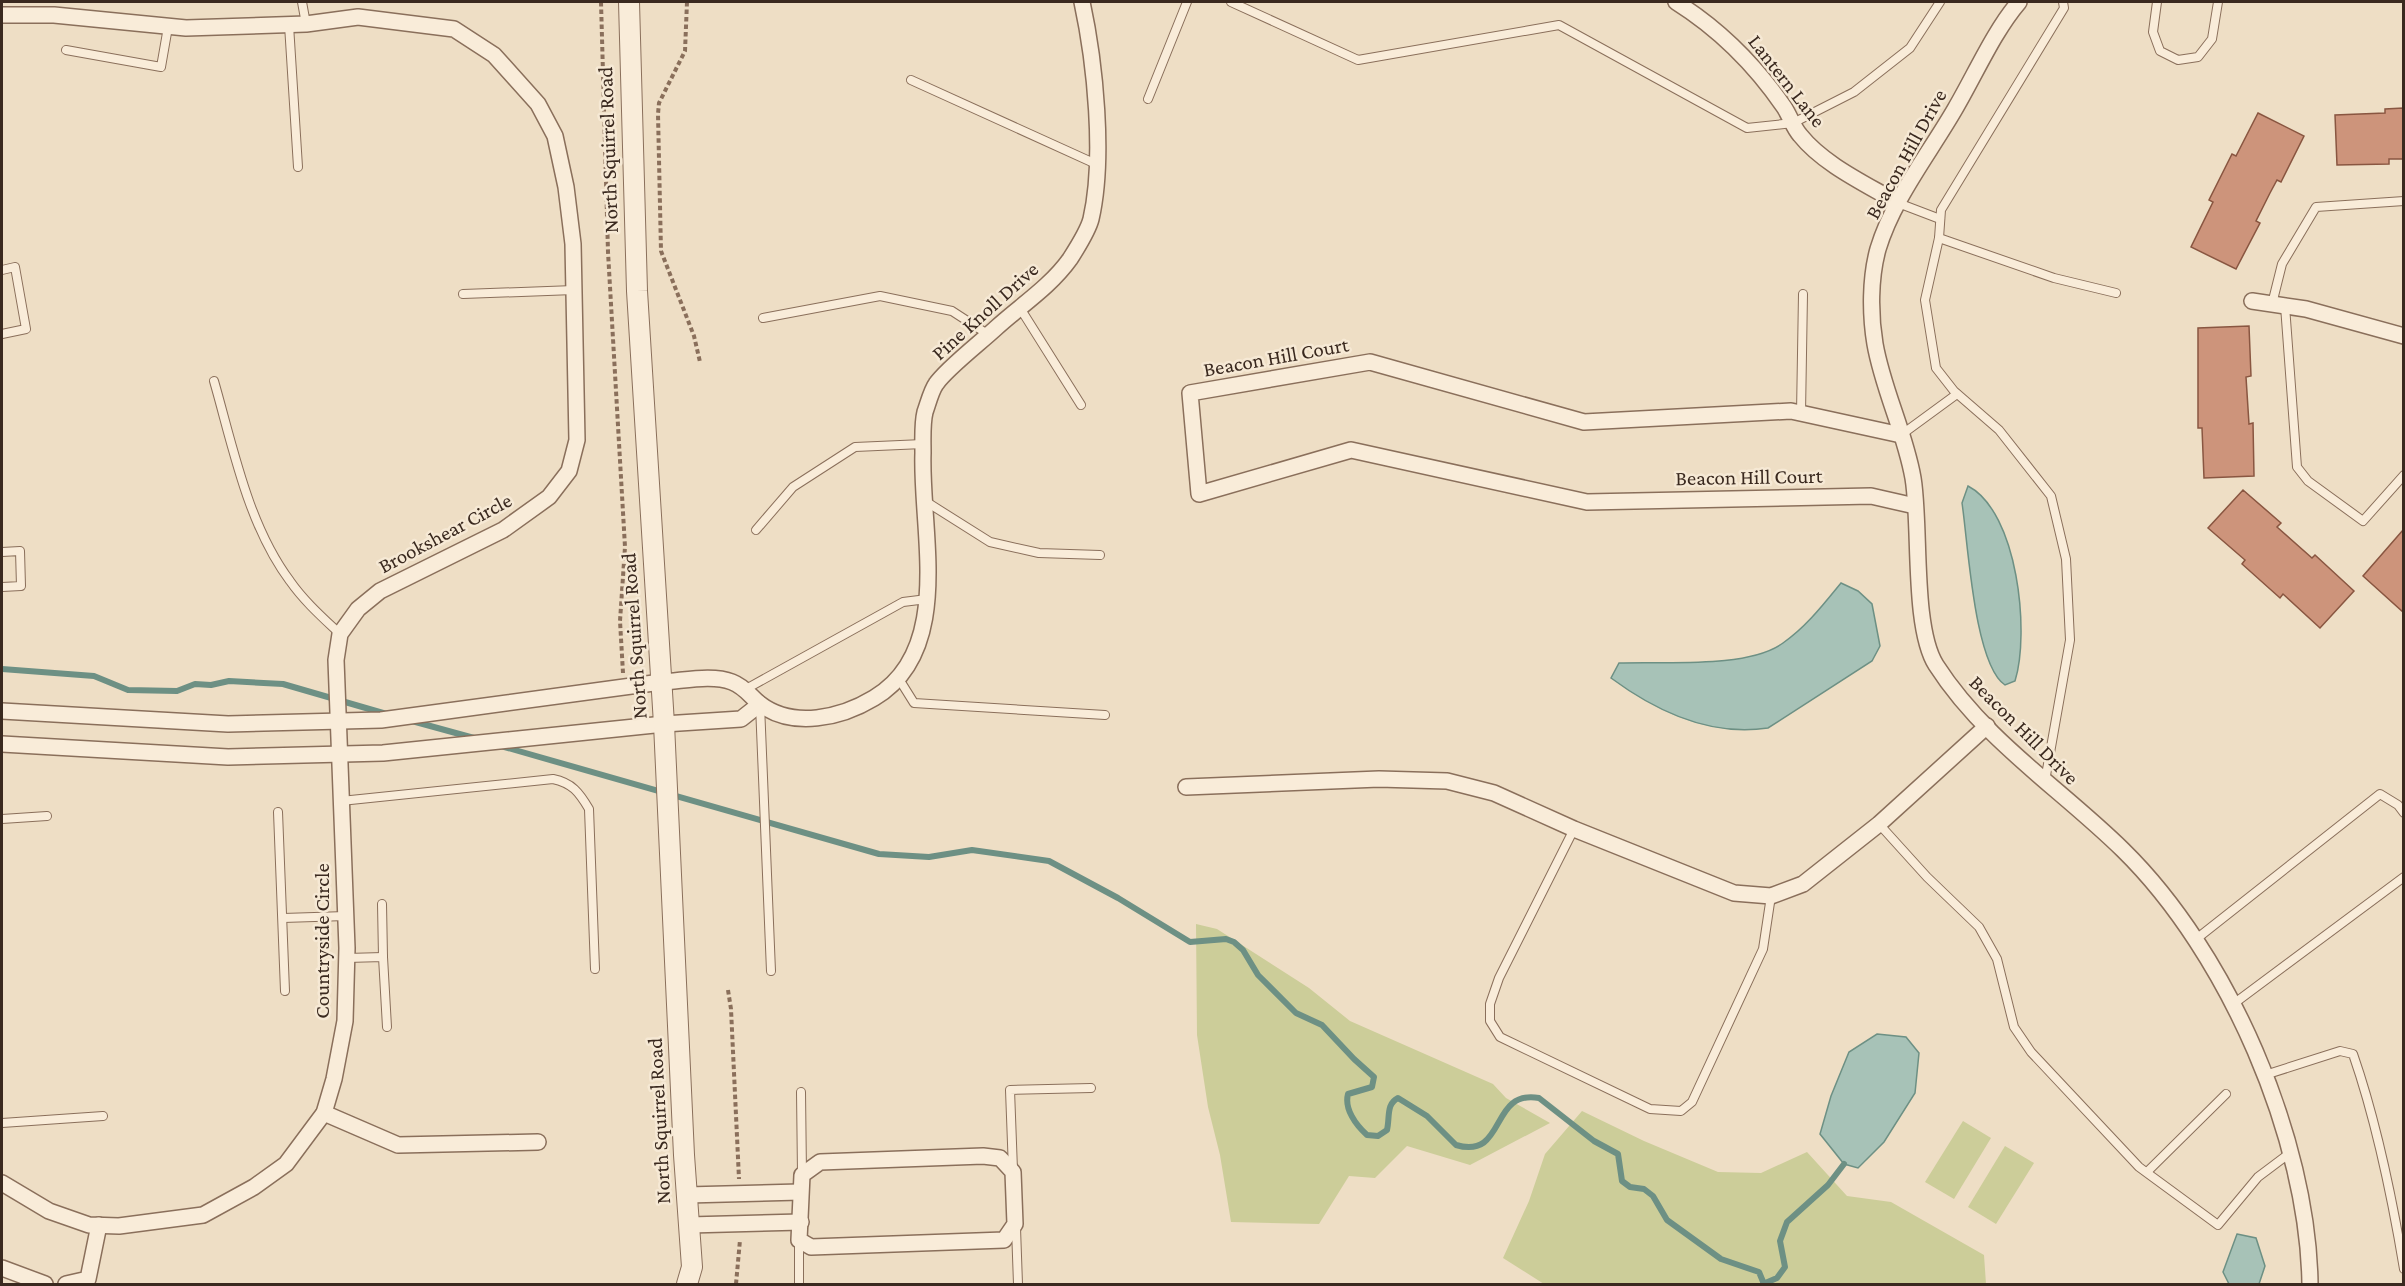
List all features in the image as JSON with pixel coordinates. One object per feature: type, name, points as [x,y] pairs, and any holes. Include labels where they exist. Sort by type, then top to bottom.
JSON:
[{"type":"street","name":"North Squirrel Road","points":[[629,2],[636,279],[662,682],[690,1276],[702,1284]]},
{"type":"street","name":"Pine Knoll Drive","points":[[662,682],[730,681],[746,689],[760,704],[788,718],[819,718],[847,711],[875,698],[899,679],[919,646],[927,599],[929,582],[924,501],[924,416],[936,383],[1040,292],[1070,260],[1091,221],[1096,164],[1092,48],[1082,2]]},
{"type":"street","name":"Lantern Lane","points":[[1676,2],[1701,17],[1733,45],[1761,77],[1800,136],[1834,165],[1898,203]]},
{"type":"street","name":"Beacon Hill Drive","points":[[2019,2],[1898,203],[1878,249],[1872,278],[1875,342],[1913,477],[1922,607],[1933,660],[1956,695],[2044,782],[2124,851],[2175,912],[2194,941],[2232,1005],[2265,1074],[2291,1152],[2302,1197],[2310,1284]]},
{"type":"street","name":"Brookshear Circle","points":[[2,15],[54,15],[168,27],[289,25],[358,16],[453,29],[494,55],[538,104],[555,136],[566,188],[573,244],[577,440],[569,471],[549,497],[503,530],[380,591],[358,609],[340,634],[336,660],[339,746]]},
{"type":"street","points":[[2252,301],[2349,319],[2403,336]]},
{"type":"street","name":"Beacon Hill Court","points":[[1901,435],[1791,411],[1584,422],[1370,362],[1190,393],[1198,494],[1351,450],[1587,502],[1871,496],[1915,506]]},
{"type":"street","points":[[2,711],[228,724],[381,720],[662,682]]},
{"type":"street","points":[[2,744],[228,757],[339,746],[395,752],[664,724],[741,719],[760,704]]},
{"type":"street","points":[[1186,787],[1379,779],[1447,781],[1494,793],[1574,829],[1734,893],[1771,896],[1803,884],[1879,824],[1987,726]]},
{"type":"street","name":"Countryside Circle","points":[[2,1183],[49,1211],[89,1225],[119,1226],[203,1215],[254,1187],[285,1164],[324,1113],[334,1079],[345,1021],[347,958],[339,746]]},
{"type":"street","points":[[324,1113],[398,1145],[538,1142]]},
{"type":"street","points":[[983,1156],[1000,1158],[1013,1172],[1016,1224],[1004,1240],[811,1247],[800,1239],[802,1175],[820,1162],[983,1156]]},
{"type":"street","points":[[687,1195],[800,1192]]},
{"type":"street","points":[[689,1225],[801,1222]]},
{"type":"street","points":[[66,1284],[88,1280],[99,1225]]},
{"type":"street","points":[[2,1268],[45,1284]]},
{"type":"lane","points":[[302,2],[306,24]]},
{"type":"lane","points":[[1148,99],[1187,2]]},
{"type":"lane","points":[[1231,2],[1358,60],[1559,25],[1747,128],[1793,123],[1854,92],[1910,48],[1940,2]]},
{"type":"lane","points":[[2044,782],[2070,640],[2066,559],[2051,496],[1999,430],[1957,394],[1936,368],[1925,300],[1939,238],[1941,210],[2064,8],[2063,2]]},
{"type":"lane","points":[[2157,2],[2153,32],[2160,51],[2178,60],[2198,57],[2212,39],[2218,2]]},
{"type":"lane","points":[[289,25],[298,167]]},
{"type":"lane","points":[[66,50],[161,67],[168,27]]},
{"type":"lane","points":[[911,80],[1096,164]]},
{"type":"lane","points":[[2403,201],[2316,207],[2282,264],[2279,305],[2297,467],[2308,481],[2363,521],[2403,475]]},
{"type":"lane","points":[[1898,203],[1940,219]]},
{"type":"lane","points":[[1939,238],[2054,278],[2116,293]]},
{"type":"lane","points":[[2,270],[15,267],[26,329],[2,334]]},
{"type":"lane","points":[[463,294],[574,290]]},
{"type":"lane","points":[[1801,413],[1803,294]]},
{"type":"lane","points":[[763,318],[880,296],[952,311],[989,335]]},
{"type":"lane","points":[[1020,308],[1081,405]]},
{"type":"lane","points":[[214,381],[246,490],[270,548],[289,580],[340,634]]},
{"type":"lane","points":[[1901,435],[1957,394]]},
{"type":"lane","points":[[756,530],[793,487],[855,447],[923,444]]},
{"type":"lane","points":[[924,501],[990,542],[1039,553],[1100,555]]},
{"type":"lane","points":[[2,552],[20,551],[21,586],[2,587]]},
{"type":"lane","points":[[746,689],[903,602],[927,599]]},
{"type":"lane","points":[[899,679],[914,703],[1105,715]]},
{"type":"lane","points":[[760,704],[771,970]]},
{"type":"lane","points":[[341,801],[553,779],[567,782],[580,792],[589,808],[596,969]]},
{"type":"lane","points":[[2194,941],[2380,794],[2398,805],[2403,813]]},
{"type":"lane","points":[[278,812],[285,991]]},
{"type":"lane","points":[[2,819],[47,816]]},
{"type":"lane","points":[[1879,824],[1927,877],[1979,927],[1997,959],[2014,1027],[2031,1052],[2147,1172],[2218,1225],[2258,1178],[2291,1152]]},
{"type":"lane","points":[[1574,829],[1499,978],[1490,1004],[1490,1021],[1500,1037],[1650,1109],[1681,1111],[1692,1102],[1763,949],[1771,896]]},
{"type":"lane","points":[[2232,1005],[2403,878]]},
{"type":"lane","points":[[382,904],[387,1027]]},
{"type":"lane","points":[[283,918],[346,916]]},
{"type":"lane","points":[[347,958],[383,957]]},
{"type":"lane","points":[[2265,1074],[2340,1051],[2353,1054],[2364,1086],[2395,1216],[2403,1269]]},
{"type":"lane","points":[[1013,1172],[1010,1090],[1091,1088]]},
{"type":"lane","points":[[801,1092],[802,1175]]},
{"type":"lane","points":[[2147,1172],[2226,1094]]},
{"type":"lane","points":[[2,1123],[103,1116]]},
{"type":"lane","points":[[1016,1224],[1018,1284]]},
{"type":"lane","points":[[799,1284],[800,1239]]},
{"type":"path","points":[[601,2],[608,252],[625,547],[620,621],[622,664]]},
{"type":"path","points":[[687,2],[685,51],[660,103],[658,114],[662,251],[694,336],[700,362]]},
{"type":"path","points":[[728,990],[731,1009],[739,1185]]},
{"type":"path","points":[[736,1284],[741,1234]]},
{"type":"green space","points":[[1196,924],[1217,929],[1309,988],[1350,1021],[1493,1084],[1506,1098],[1550,1123],[1470,1165],[1407,1146],[1375,1178],[1349,1176],[1319,1224],[1231,1222],[1220,1155],[1208,1107],[1197,1035]]},
{"type":"green space","points":[[1582,1111],[1644,1141],[1718,1172],[1761,1173],[1807,1152],[1847,1196],[1891,1202],[1984,1255],[1986,1284],[1544,1284],[1503,1258],[1529,1201],[1545,1154]]},
{"type":"green space","points":[[1963,1121],[1991,1138],[1954,1199],[1925,1182]]},
{"type":"green space","points":[[2005,1146],[2034,1163],[1996,1224],[1968,1207]]},
{"type":"shaded area","points":[[1968,486],[1985,500],[1999,521],[2009,546],[2016,575],[2020,605],[2019,660],[2015,681],[2005,685],[1994,673],[1979,628],[1962,503]]},
{"type":"shaded area","points":[[1841,583],[1858,591],[1872,604],[1880,646],[1872,661],[1768,728],[1725,729],[1685,719],[1647,701],[1611,678],[1619,663],[1704,662],[1748,657],[1767,651],[1783,643],[1799,630]]},
{"type":"shaded area","points":[[1877,1034],[1906,1037],[1919,1053],[1915,1093],[1884,1142],[1858,1168],[1844,1164],[1820,1134],[1831,1096],[1849,1052]]},
{"type":"shaded area","points":[[2237,1234],[2256,1238],[2265,1266],[2259,1284],[2229,1284],[2223,1272]]},
{"type":"building","points":[[2403,108],[2403,159],[2389,159],[2389,164],[2337,165],[2335,115],[2385,113],[2385,109]]},
{"type":"building","points":[[2258,113],[2304,136],[2281,182],[2277,180],[2270,193],[2256,221],[2260,223],[2236,269],[2191,247],[2213,202],[2209,200],[2232,154],[2236,156]]},
{"type":"building","points":[[2249,326],[2251,376],[2246,377],[2249,424],[2253,423],[2254,476],[2204,478],[2202,428],[2198,428],[2198,328]]},
{"type":"building","points":[[2243,490],[2281,523],[2277,527],[2312,558],[2315,555],[2354,591],[2320,628],[2283,594],[2280,598],[2242,564],[2245,560],[2208,528]]},
{"type":"building","points":[[2403,530],[2403,612],[2363,576]]},
{"type":"waterway","points":[[2,669],[94,676],[128,690],[177,691],[195,684],[211,685],[229,681],[283,684],[390,715]]},
{"type":"waterway","points":[[412,721],[474,738]]},
{"type":"waterway","points":[[501,746],[879,854],[929,857],[972,850],[1049,861],[1118,898],[1190,942],[1226,939],[1234,942],[1243,950],[1258,975],[1296,1013],[1322,1025],[1374,1077],[1372,1087],[1348,1094],[1347,1100],[1352,1116],[1367,1135],[1378,1136],[1387,1130],[1390,1107],[1398,1098],[1427,1116],[1456,1145],[1472,1147],[1483,1143],[1512,1104],[1523,1098],[1539,1098],[1594,1141],[1618,1154],[1622,1181],[1630,1187],[1644,1189],[1653,1196],[1667,1220],[1721,1259],[1759,1272],[1764,1284]]},
{"type":"waterway","points":[[1763,1284],[1777,1278],[1785,1267],[1780,1241],[1787,1222],[1828,1185],[1844,1164]]}]
